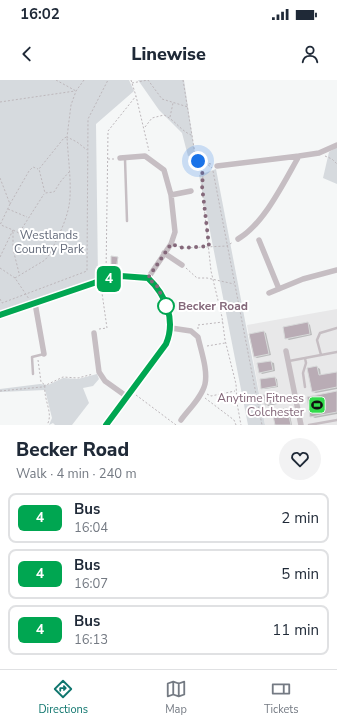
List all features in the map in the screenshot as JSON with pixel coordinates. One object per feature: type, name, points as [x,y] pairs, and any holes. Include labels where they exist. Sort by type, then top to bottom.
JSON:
[{"type":"street","points":[[217,166],[317,153],[337,145]]},
{"type":"street","points":[[123,158],[145,156],[164,170],[171,194],[175,232],[171,244],[148,278]]},
{"type":"street","points":[[238,239],[250,232],[279,191],[299,156]]},
{"type":"street","points":[[171,194],[191,191]]},
{"type":"street","points":[[259,240],[279,289]]},
{"type":"street","points":[[164,253],[182,265]]},
{"type":"street","points":[[269,293],[303,279],[337,270]]},
{"type":"street","points":[[0,315],[33,303],[121,276],[148,278],[157,286],[170,315],[171,328],[166,344],[106,425]]},
{"type":"street","points":[[33,303],[44,354]]},
{"type":"street","points":[[171,328],[191,331],[196,335],[205,375],[201,392],[181,420]]},
{"type":"street","points":[[94,333],[99,372],[105,381],[126,396]]},
{"type":"street","points":[[286,351],[301,425]]},
{"type":"lane","points":[[123,158],[127,221]]},
{"type":"lane","points":[[321,355],[318,344],[320,333],[337,328]]},
{"type":"lane","points":[[288,361],[337,352]]},
{"type":"lane","points":[[33,374],[32,357],[44,354]]},
{"type":"lane","points":[[305,358],[306,364],[303,373],[305,387]]},
{"type":"lane","points":[[309,425],[334,422],[337,420]]},
{"type":"path","points":[[56,80],[76,91]]},
{"type":"path","points":[[15,278],[19,274],[44,260],[52,250],[65,219],[70,198],[67,138],[70,109],[76,91],[84,80]]},
{"type":"path","points":[[0,299],[2,303],[87,271],[88,118],[108,80]]},
{"type":"path","points":[[131,80],[144,128],[150,160]]},
{"type":"path","points":[[132,83],[148,80],[162,99],[188,108]]},
{"type":"path","points":[[183,80],[192,136],[196,155],[203,175],[202,186],[209,246],[210,271],[235,376],[240,425]]},
{"type":"path","points":[[0,102],[76,91]]},
{"type":"path","points":[[94,333],[94,330],[107,328],[103,281],[108,131],[136,96]]},
{"type":"path","points":[[170,118],[173,103]]},
{"type":"path","points":[[144,128],[152,118],[164,115],[170,118],[184,132],[192,136]]},
{"type":"path","points":[[39,169],[64,138],[77,142],[87,150]]},
{"type":"path","points":[[317,153],[332,159],[337,164]]},
{"type":"path","points":[[196,155],[202,162],[212,168],[262,425]]},
{"type":"path","points":[[202,162],[217,166]]},
{"type":"path","points":[[33,167],[39,169],[44,193],[19,233],[0,225],[29,171],[33,167]]},
{"type":"path","points":[[44,193],[54,192],[69,172]]},
{"type":"path","points":[[0,178],[10,204]]},
{"type":"path","points":[[8,209],[27,218]]},
{"type":"path","points":[[13,230],[13,249],[19,274]]},
{"type":"path","points":[[0,257],[13,230]]},
{"type":"path","points":[[171,244],[183,248],[228,245],[238,239]]},
{"type":"path","points":[[182,265],[197,278],[213,279],[235,284]]},
{"type":"path","points":[[0,268],[15,278],[33,303]]},
{"type":"path","points":[[196,335],[198,325],[223,322]]},
{"type":"path","points":[[200,348],[226,343]]},
{"type":"path","points":[[37,355],[41,382],[45,385],[45,399],[50,414],[48,425]]},
{"type":"path","points":[[0,391],[45,385],[63,377],[78,378],[99,372]]},
{"type":"path","points":[[130,391],[176,425]]},
{"type":"path","points":[[201,392],[210,396],[236,391]]},
{"type":"path","points":[[201,392],[234,420],[236,425]]},
{"type":"shaded area","points":[[337,309],[337,425],[265,425],[247,325]]},
{"type":"green space","name":"Westlands Country Park","points":[[0,80],[129,80],[134,91],[96,124],[98,279],[0,311]]},
{"type":"green space","points":[[138,80],[184,80],[195,154],[188,156],[182,133],[159,110]]},
{"type":"green space","points":[[337,147],[337,184],[323,178],[329,152]]},
{"type":"green space","points":[[216,169],[265,425],[248,425],[199,175]]},
{"type":"green space","points":[[97,374],[99,379],[93,386],[83,388],[89,403],[72,425],[55,425],[53,423],[49,425],[52,418],[45,390],[0,392],[0,389],[40,384],[48,385],[63,378],[78,379]]},
{"type":"building","points":[[111,256],[118,257],[116,269],[112,268],[113,265],[111,265]]},
{"type":"building","points":[[308,322],[310,334],[285,339],[283,327]]},
{"type":"building","points":[[264,331],[269,354],[254,357],[249,334]]},
{"type":"building","points":[[271,361],[273,370],[259,373],[257,363]]},
{"type":"building","points":[[317,366],[319,375],[337,372],[337,387],[312,392],[307,368]]},
{"type":"building","points":[[275,377],[277,386],[261,389],[260,379]]},
{"type":"building","points":[[337,391],[337,412],[310,417],[307,397]]},
{"type":"building","points":[[278,392],[280,402],[265,405],[263,395]]},
{"type":"building","points":[[287,408],[291,425],[275,425],[272,411]]},
{"type":"bus line","name":"4","points":[[0,315],[94,283],[121,276],[148,278],[157,286],[170,315],[171,328],[169,336],[166,344],[106,425]]},
{"type":"place","name":"Becker Road","points":[[166,306]]},
{"type":"place","name":"Anytime Fitness Colchester","points":[[317,405]]},
{"type":"route","points":[[166,306],[157,286],[148,278],[164,253],[171,244],[183,248],[209,246],[202,186],[203,175],[198,161]]}]
